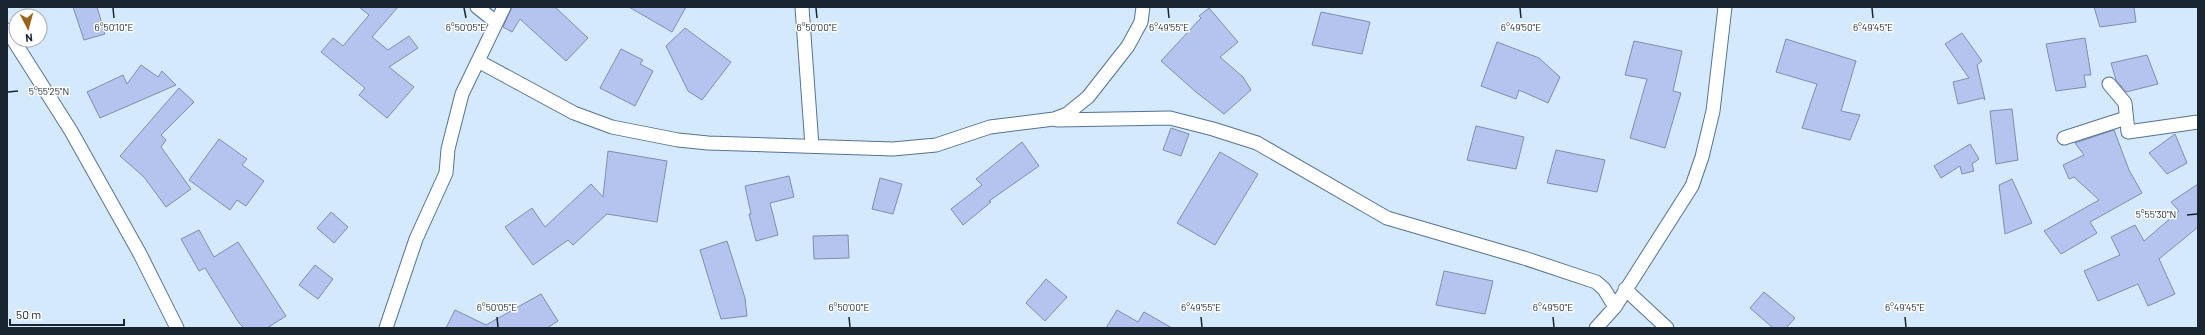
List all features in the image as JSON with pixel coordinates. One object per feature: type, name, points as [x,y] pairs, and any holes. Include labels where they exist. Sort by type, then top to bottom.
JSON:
[{"type":"street","points":[[477,7],[496,22]]},
{"type":"street","points":[[386,328],[416,239],[446,173],[448,149],[462,94],[504,7]]},
{"type":"street","points":[[802,7],[812,146]]},
{"type":"street","points":[[1043,120],[1067,114],[1088,97],[1128,46],[1141,22],[1143,7]]},
{"type":"street","points":[[1596,328],[1615,307],[1625,289],[1692,186],[1702,157],[1713,111],[1725,7]]},
{"type":"street","points":[[7,30],[71,131],[140,254],[177,328]]},
{"type":"street","points":[[478,61],[574,113],[612,127],[678,140],[893,149],[936,145],[990,127],[1043,120],[1170,118],[1257,143],[1282,156],[1343,194],[1387,218],[1516,256],[1596,282],[1604,289],[1615,307]]},
{"type":"street","points":[[2109,84],[2125,103],[2128,132],[2198,122]]},
{"type":"street","points":[[2064,138],[2126,118]]},
{"type":"street","points":[[1625,289],[1667,328]]},
{"type":"building","points":[[73,7],[97,7],[105,34],[84,40]]},
{"type":"building","points":[[359,7],[398,7],[372,37],[388,50],[409,36],[418,48],[389,67],[414,87],[387,118],[359,95],[365,88],[321,52],[333,38],[343,46],[369,15]]},
{"type":"building","points":[[512,7],[555,7],[588,38],[566,61],[520,19],[512,32],[503,27]]},
{"type":"building","points":[[629,7],[686,7],[672,32]]},
{"type":"building","points":[[2094,7],[2134,7],[2136,22],[2100,27]]},
{"type":"building","points":[[1209,8],[1238,42],[1220,57],[1243,77],[1251,90],[1224,114],[1161,61],[1201,18],[1199,16]]},
{"type":"building","points":[[1321,12],[1370,22],[1362,54],[1312,45]]},
{"type":"building","points":[[685,28],[731,62],[702,100],[688,91],[666,46]]},
{"type":"building","points":[[1962,33],[1982,61],[1977,65],[1985,100],[1983,98],[1958,104],[1953,82],[1969,78],[1945,44]]},
{"type":"building","points":[[2085,38],[2091,75],[2084,75],[2086,87],[2056,91],[2046,44]]},
{"type":"building","points":[[1786,39],[1856,61],[1841,111],[1860,115],[1850,140],[1802,128],[1817,84],[1776,72]]},
{"type":"building","points":[[1634,41],[1682,51],[1673,91],[1681,93],[1665,148],[1630,138],[1647,79],[1625,75]]},
{"type":"building","points":[[1497,42],[1539,58],[1560,77],[1548,103],[1519,90],[1516,99],[1481,86]]},
{"type":"building","points":[[621,49],[643,60],[640,64],[653,71],[635,106],[600,88]]},
{"type":"building","points":[[2147,55],[2158,84],[2126,92],[2116,80],[2111,63]]},
{"type":"building","points":[[141,65],[158,77],[162,71],[176,85],[100,118],[87,92],[123,75],[127,84]]},
{"type":"building","points":[[179,88],[194,102],[161,135],[166,140],[161,147],[191,189],[166,207],[144,177],[120,156]]},
{"type":"building","points":[[2012,109],[2018,160],[1996,164],[1990,111]]},
{"type":"building","points":[[1476,126],[1524,137],[1516,169],[1467,160]]},
{"type":"building","points":[[1171,128],[1189,134],[1181,156],[1163,150]]},
{"type":"building","points":[[2114,130],[2129,170],[2142,193],[2090,222],[2097,233],[2061,254],[2044,231],[2099,200],[2074,177],[2069,179],[2063,165],[2084,155],[2075,143]]},
{"type":"building","points":[[2175,134],[2187,163],[2167,174],[2149,153]]},
{"type":"building","points":[[219,139],[247,159],[242,165],[264,181],[246,206],[237,200],[230,210],[189,180]]},
{"type":"building","points":[[1022,142],[1039,166],[989,201],[991,202],[963,225],[951,209],[982,185],[976,179]]},
{"type":"building","points":[[1970,144],[1979,159],[1972,164],[1974,171],[1962,174],[1960,166],[1941,178],[1934,166]]},
{"type":"building","points":[[1556,150],[1605,160],[1597,192],[1547,183]]},
{"type":"building","points":[[608,151],[667,161],[657,222],[607,214],[573,245],[568,240],[533,265],[505,227],[532,208],[545,227],[591,184],[603,197]]},
{"type":"building","points":[[1220,152],[1258,174],[1215,245],[1177,223]]},
{"type":"building","points":[[789,176],[794,197],[770,203],[778,235],[756,241],[749,214],[751,214],[745,186]]},
{"type":"building","points":[[880,178],[902,184],[893,214],[872,209]]},
{"type":"building","points":[[2012,179],[2032,223],[2005,234],[1999,185]]},
{"type":"building","points":[[2198,184],[2198,227],[2159,259],[2175,294],[2148,306],[2138,284],[2098,301],[2084,271],[2120,255],[2111,237],[2135,225],[2144,241],[2179,211],[2171,202]]},
{"type":"building","points":[[331,212],[348,227],[334,243],[317,228]]},
{"type":"building","points":[[199,230],[214,257],[238,242],[286,316],[267,328],[244,328],[239,323],[205,268],[199,271],[181,239]]},
{"type":"building","points":[[848,235],[849,258],[814,259],[813,236]]},
{"type":"building","points":[[727,241],[745,298],[747,316],[721,319],[700,250]]},
{"type":"building","points":[[315,265],[333,279],[318,299],[299,285]]},
{"type":"building","points":[[1444,271],[1493,281],[1485,314],[1436,305]]},
{"type":"building","points":[[1046,279],[1067,297],[1045,321],[1026,303]]},
{"type":"building","points":[[1764,292],[1795,318],[1786,328],[1773,328],[1750,308]]},
{"type":"building","points":[[541,294],[558,321],[547,328],[446,328],[455,310],[486,325]]},
{"type":"building","points":[[1117,310],[1138,322],[1144,312],[1172,328],[1106,328]]}]
